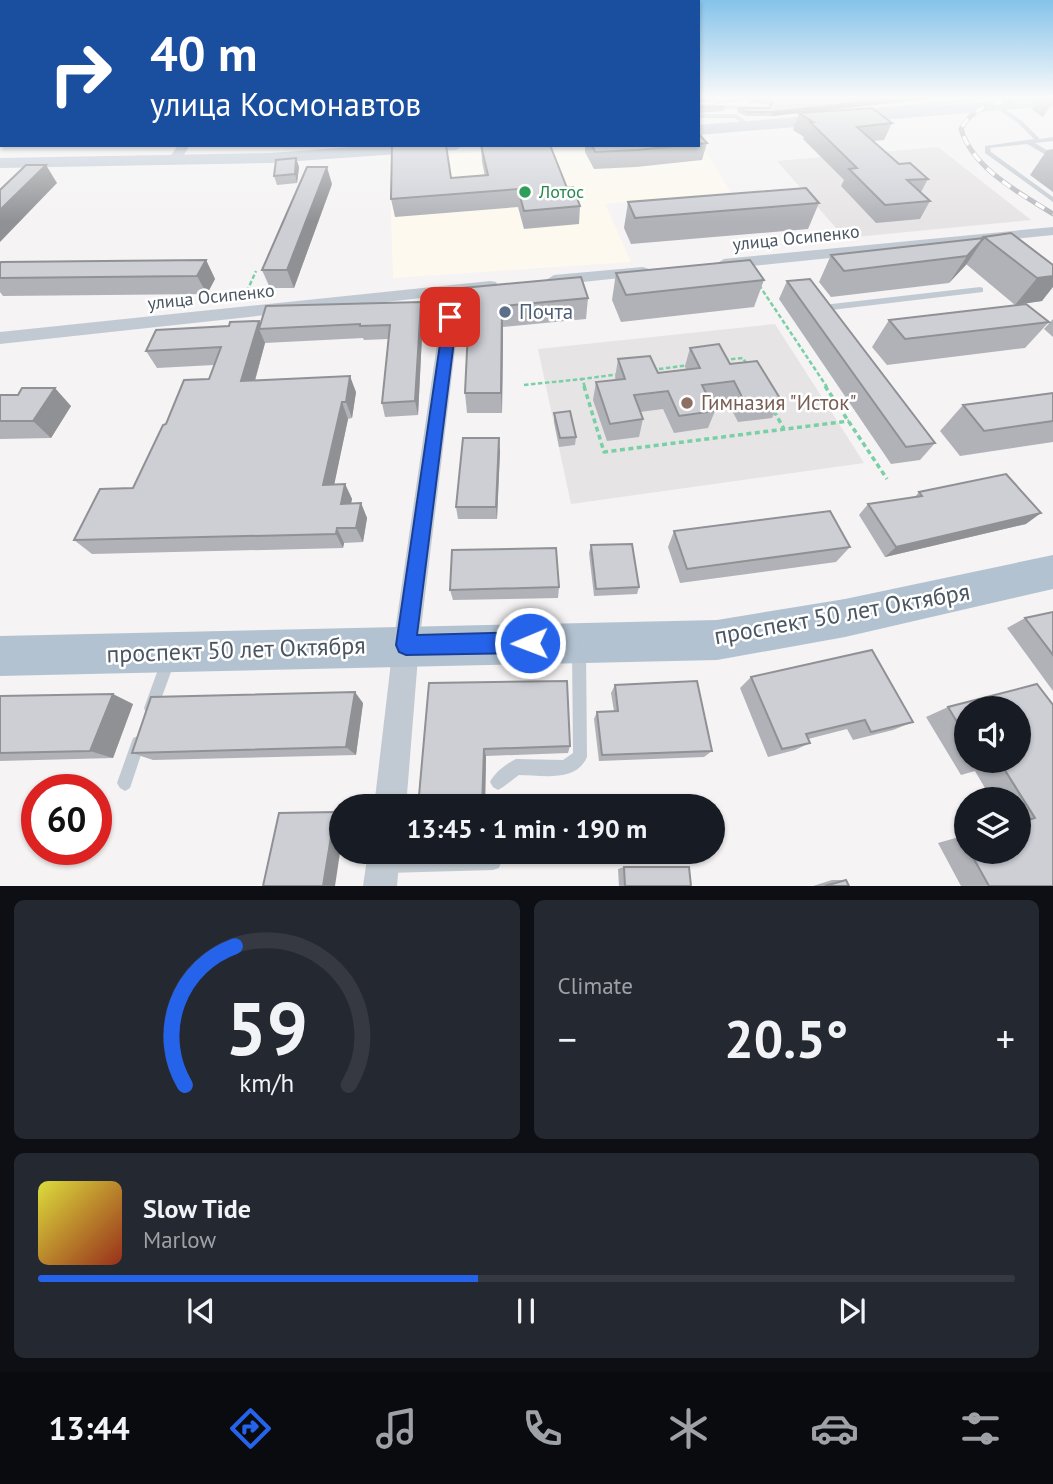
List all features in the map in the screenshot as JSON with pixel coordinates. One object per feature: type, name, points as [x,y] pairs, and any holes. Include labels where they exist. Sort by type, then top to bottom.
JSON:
[{"type":"main road","points":[[0,163],[182,149],[351,154],[433,147]]},
{"type":"main road","name":"проспект 50 лет Октября","points":[[0,656],[717,640],[845,618],[1053,572]]},
{"type":"street","name":"улица Осипенко","points":[[708,266],[1053,231]]},
{"type":"street","points":[[534,282],[659,271]]},
{"type":"street","name":"улица Осипенко","points":[[0,338],[507,284]]},
{"type":"street","points":[[391,794],[406,645],[450,317]]},
{"type":"lane","points":[[1048,139],[993,144],[987,147],[988,153],[1053,200]]},
{"type":"lane","points":[[1027,141],[1053,157]]},
{"type":"lane","points":[[823,308],[979,290]]},
{"type":"lane","points":[[498,782],[516,767],[565,768],[580,757],[579,642]]},
{"type":"lane","points":[[125,783],[171,652]]},
{"type":"lane","points":[[382,868],[456,864]]},
{"type":"path","points":[[744,262],[887,479]]},
{"type":"path","points":[[238,313],[256,271]]},
{"type":"path","points":[[716,361],[743,358],[750,369]]},
{"type":"path","points":[[649,370],[689,365]]},
{"type":"path","points":[[524,385],[622,374]]},
{"type":"path","points":[[582,379],[604,452],[849,421]]},
{"type":"path","points":[[770,405],[784,429]]},
{"type":"shaded area","points":[[700,143],[731,192],[605,204],[631,262],[393,278],[389,157],[567,147],[700,147]]},
{"type":"shaded area","points":[[938,147],[1031,220],[845,238],[777,161]]},
{"type":"shaded area","name":"Гимназия \"Исток\"","points":[[775,324],[864,463],[571,504],[538,349]]},
{"type":"building","points":[[828,139],[871,139],[899,164],[910,163],[928,179],[907,180],[930,201],[885,205],[849,169],[857,168]]},
{"type":"building","points":[[392,147],[446,147],[451,178],[488,175],[481,147],[551,147],[567,188],[573,187],[580,206],[524,211],[518,189],[391,199]]},
{"type":"building","points":[[593,147],[666,147],[638,150],[595,152]]},
{"type":"building","points":[[296,158],[295,174],[274,176],[276,160]]},
{"type":"building","points":[[26,165],[46,165],[0,210],[0,190]]},
{"type":"building","points":[[307,167],[327,167],[287,270],[262,270]]},
{"type":"building","points":[[806,188],[819,203],[635,218],[628,202]]},
{"type":"building","points":[[1011,233],[1053,265],[1053,276],[1037,278],[984,237]]},
{"type":"building","points":[[984,238],[967,256],[844,271],[831,255]]},
{"type":"building","points":[[206,260],[197,276],[0,278],[1,262]]},
{"type":"building","points":[[750,260],[764,280],[626,295],[616,273]]},
{"type":"building","points":[[581,277],[588,298],[502,306],[501,393],[465,393],[469,309],[466,310],[463,288]]},
{"type":"building","points":[[810,279],[935,443],[906,447],[787,281]]},
{"type":"building","points":[[421,302],[415,401],[382,403],[390,325],[259,329],[266,306]]},
{"type":"building","points":[[1026,304],[1049,322],[905,339],[889,320]]},
{"type":"building","points":[[259,321],[241,381],[350,376],[346,402],[342,402],[323,485],[345,484],[341,504],[361,503],[356,528],[337,528],[336,534],[74,540],[100,489],[133,488],[163,425],[166,424],[184,380],[209,379],[221,347],[146,351],[156,330],[229,326],[230,322]]},
{"type":"building","points":[[719,344],[730,364],[757,361],[781,400],[746,405],[734,381],[702,385],[715,411],[679,416],[668,391],[634,395],[643,419],[610,424],[596,382],[625,379],[618,359],[650,356],[658,373],[700,368],[690,348]]},
{"type":"building","points":[[22,388],[55,388],[33,421],[0,421],[0,395],[18,395]]},
{"type":"building","points":[[1053,393],[1053,421],[984,431],[963,405]]},
{"type":"building","points":[[570,411],[576,437],[560,438],[554,413]]},
{"type":"building","points":[[463,438],[499,438],[496,507],[456,507]]},
{"type":"building","points":[[1006,474],[1041,513],[896,547],[868,504],[922,496],[919,492]]},
{"type":"building","points":[[830,511],[850,547],[687,569],[674,531]]},
{"type":"building","points":[[632,544],[639,587],[596,589],[591,545]]},
{"type":"building","points":[[556,548],[559,587],[450,590],[452,550]]},
{"type":"building","points":[[1053,612],[1053,655],[1025,618]]},
{"type":"building","points":[[872,650],[913,722],[871,732],[865,720],[806,734],[810,743],[782,749],[751,677]]},
{"type":"building","points":[[567,681],[570,746],[484,749],[482,794],[419,794],[429,683]]},
{"type":"building","points":[[697,681],[712,751],[602,755],[597,712],[618,711],[615,685]]},
{"type":"building","points":[[1037,684],[1053,705],[1053,886],[989,886],[977,864],[1031,864],[1031,819],[1035,818],[1031,812],[1031,787],[1015,787],[1007,773],[1031,773],[1031,696],[991,696]]},
{"type":"building","points":[[355,692],[346,747],[132,753],[151,697]]},
{"type":"building","points":[[113,694],[90,751],[0,753],[0,696]]},
{"type":"building","points":[[954,705],[954,717],[948,707]]},
{"type":"building","points":[[329,812],[329,849],[323,886],[263,886],[279,813]]},
{"type":"building","points":[[624,867],[689,867],[691,886],[625,886]]},
{"type":"building","points":[[846,880],[849,886],[825,886]]},
{"type":"railway","points":[[965,139],[976,156],[999,179],[1053,214]]},
{"type":"place","name":"Лотос","points":[[525,192]]},
{"type":"place","name":"Почта","points":[[505,312]]},
{"type":"place","name":"Гимназия \"Исток\"","points":[[687,403]]},
{"type":"route","points":[[450,317],[406,645],[530,643]]}]
